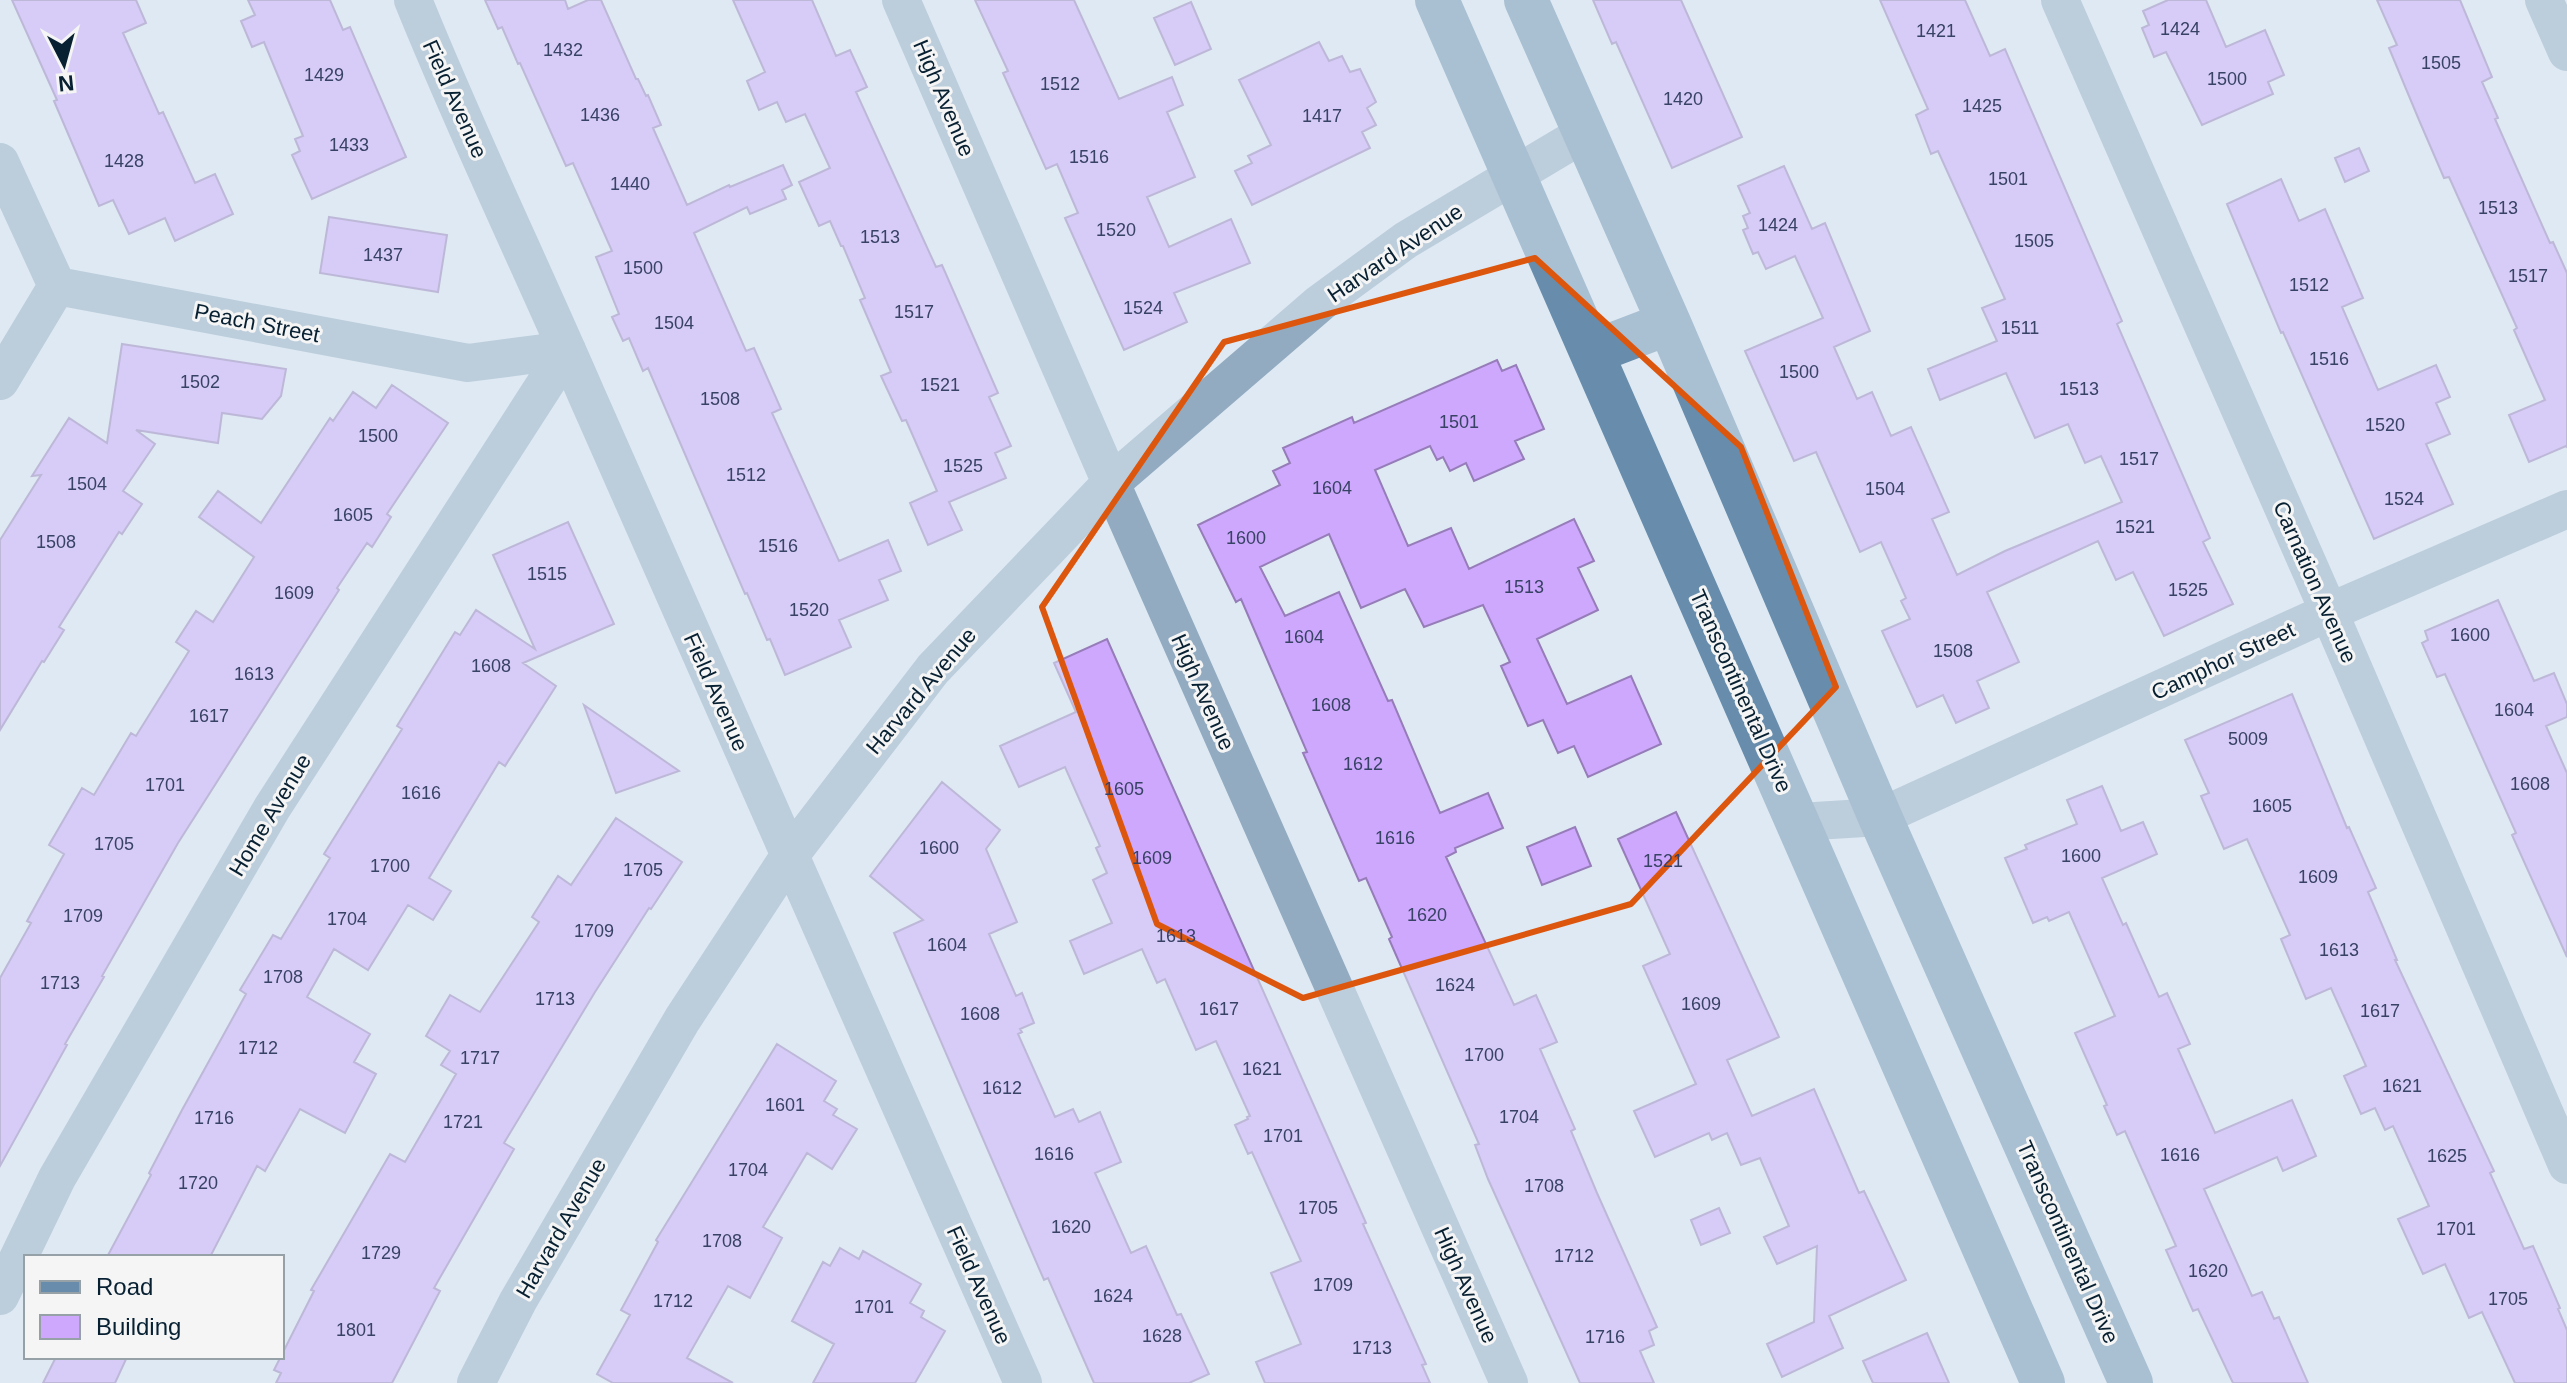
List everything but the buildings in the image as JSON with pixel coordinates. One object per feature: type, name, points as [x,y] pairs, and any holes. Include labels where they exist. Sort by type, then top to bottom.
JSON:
[{"type":"street","name":"Field Avenue","points":[[413,0],[788,858],[1022,1383]]},
{"type":"street","name":"High Avenue","points":[[901,0],[1509,1383]]},
{"type":"street","name":"Transcontinental Drive","points":[[1437,0],[2043,1383]]},
{"type":"street","name":"Transcontinental Drive","points":[[1526,0],[1669,323],[1880,817],[2131,1383]]},
{"type":"street","name":"Carnation Avenue","points":[[2060,0],[2329,612],[2567,1165]]},
{"type":"street","points":[[2544,0],[2567,52]]},
{"type":"street","name":"Harvard Avenue","points":[[476,1383],[518,1301],[682,1020],[788,858],[933,669],[1111,483],[1320,303],[1406,240],[1585,133]]},
{"type":"street","points":[[0,162],[57,286],[0,381]]},
{"type":"street","name":"Peach Street","points":[[57,286],[468,363],[567,350]]},
{"type":"street","points":[[1593,352],[1669,323]]},
{"type":"street","name":"Home Avenue","points":[[0,1296],[57,1178],[272,808],[567,350]]},
{"type":"street","name":"Camphor Street","points":[[1880,817],[2329,612],[2567,509]]},
{"type":"street","points":[[1799,822],[1880,817]]},
{"type":"highlighted area","points":[[1535,258],[1741,447],[1836,687],[1631,904],[1303,998],[1157,924],[1042,607],[1224,342]]}]
